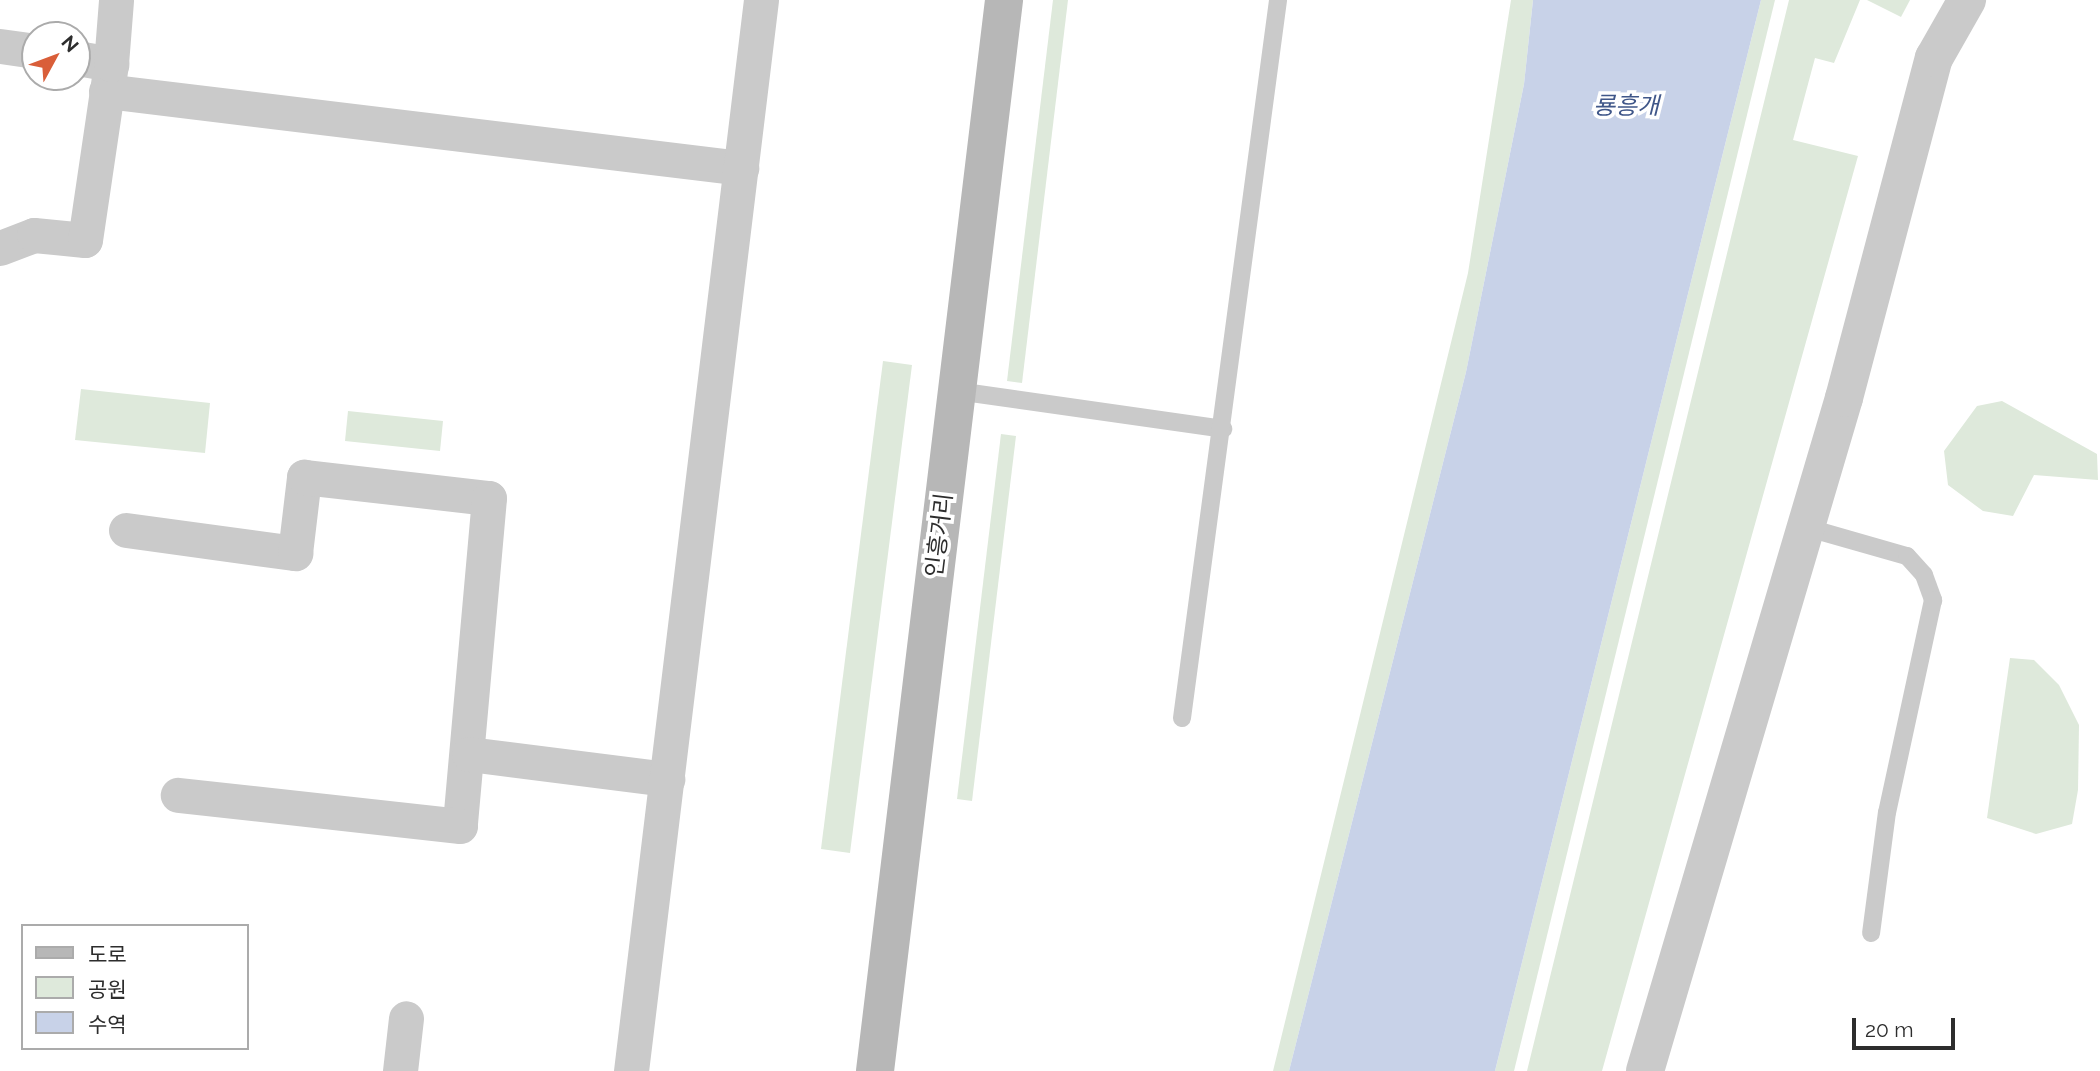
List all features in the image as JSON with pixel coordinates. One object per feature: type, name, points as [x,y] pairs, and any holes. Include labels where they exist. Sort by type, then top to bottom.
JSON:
[{"type":"main road","name":"인흥거리","points":[[875,1071],[1004,0]]},
{"type":"street","points":[[0,248],[34,234],[85,240],[109,78],[116,0]]},
{"type":"street","points":[[631,1071],[761,0]]},
{"type":"street","points":[[1646,1071],[1805,527],[1934,58],[1968,0]]},
{"type":"street","points":[[0,46],[21,49]]},
{"type":"street","points":[[91,67],[109,78],[741,168]]},
{"type":"street","points":[[126,530],[295,553],[304,477],[489,498],[469,754],[460,826],[178,795]]},
{"type":"street","points":[[469,754],[667,779]]},
{"type":"street","points":[[400,1071],[406,1018]]},
{"type":"lane","points":[[1182,718],[1279,0]]},
{"type":"lane","points":[[957,391],[1223,429]]},
{"type":"lane","points":[[1805,527],[1907,556],[1924,575],[1933,600],[1887,811],[1871,933]]},
{"type":"green space","points":[[1053,0],[1068,0],[1022,383],[1007,381]]},
{"type":"green space","points":[[1511,0],[1533,0],[1524,84],[1466,372],[1289,1071],[1273,1071],[1468,273]]},
{"type":"green space","points":[[1761,0],[1775,0],[1514,1071],[1495,1071]]},
{"type":"green space","points":[[1789,0],[1860,0],[1834,63],[1815,58],[1793,140],[1858,156],[1602,1071],[1527,1071]]},
{"type":"green space","points":[[1867,0],[1910,0],[1901,17]]},
{"type":"green space","points":[[883,361],[912,365],[850,853],[821,849]]},
{"type":"green space","points":[[81,389],[210,403],[205,453],[75,440]]},
{"type":"green space","points":[[2002,401],[2097,454],[2098,480],[2034,475],[2013,516],[1983,511],[1948,485],[1944,451],[1977,406]]},
{"type":"green space","points":[[348,411],[443,421],[440,451],[345,441]]},
{"type":"green space","points":[[1001,434],[1016,436],[972,801],[957,799]]},
{"type":"green space","points":[[2010,658],[2034,660],[2059,685],[2079,725],[2078,790],[2072,824],[2036,834],[1987,818]]},
{"type":"water","name":"룡흥개","points":[[1533,0],[1761,0],[1495,1071],[1289,1071],[1466,372],[1524,84]]}]
